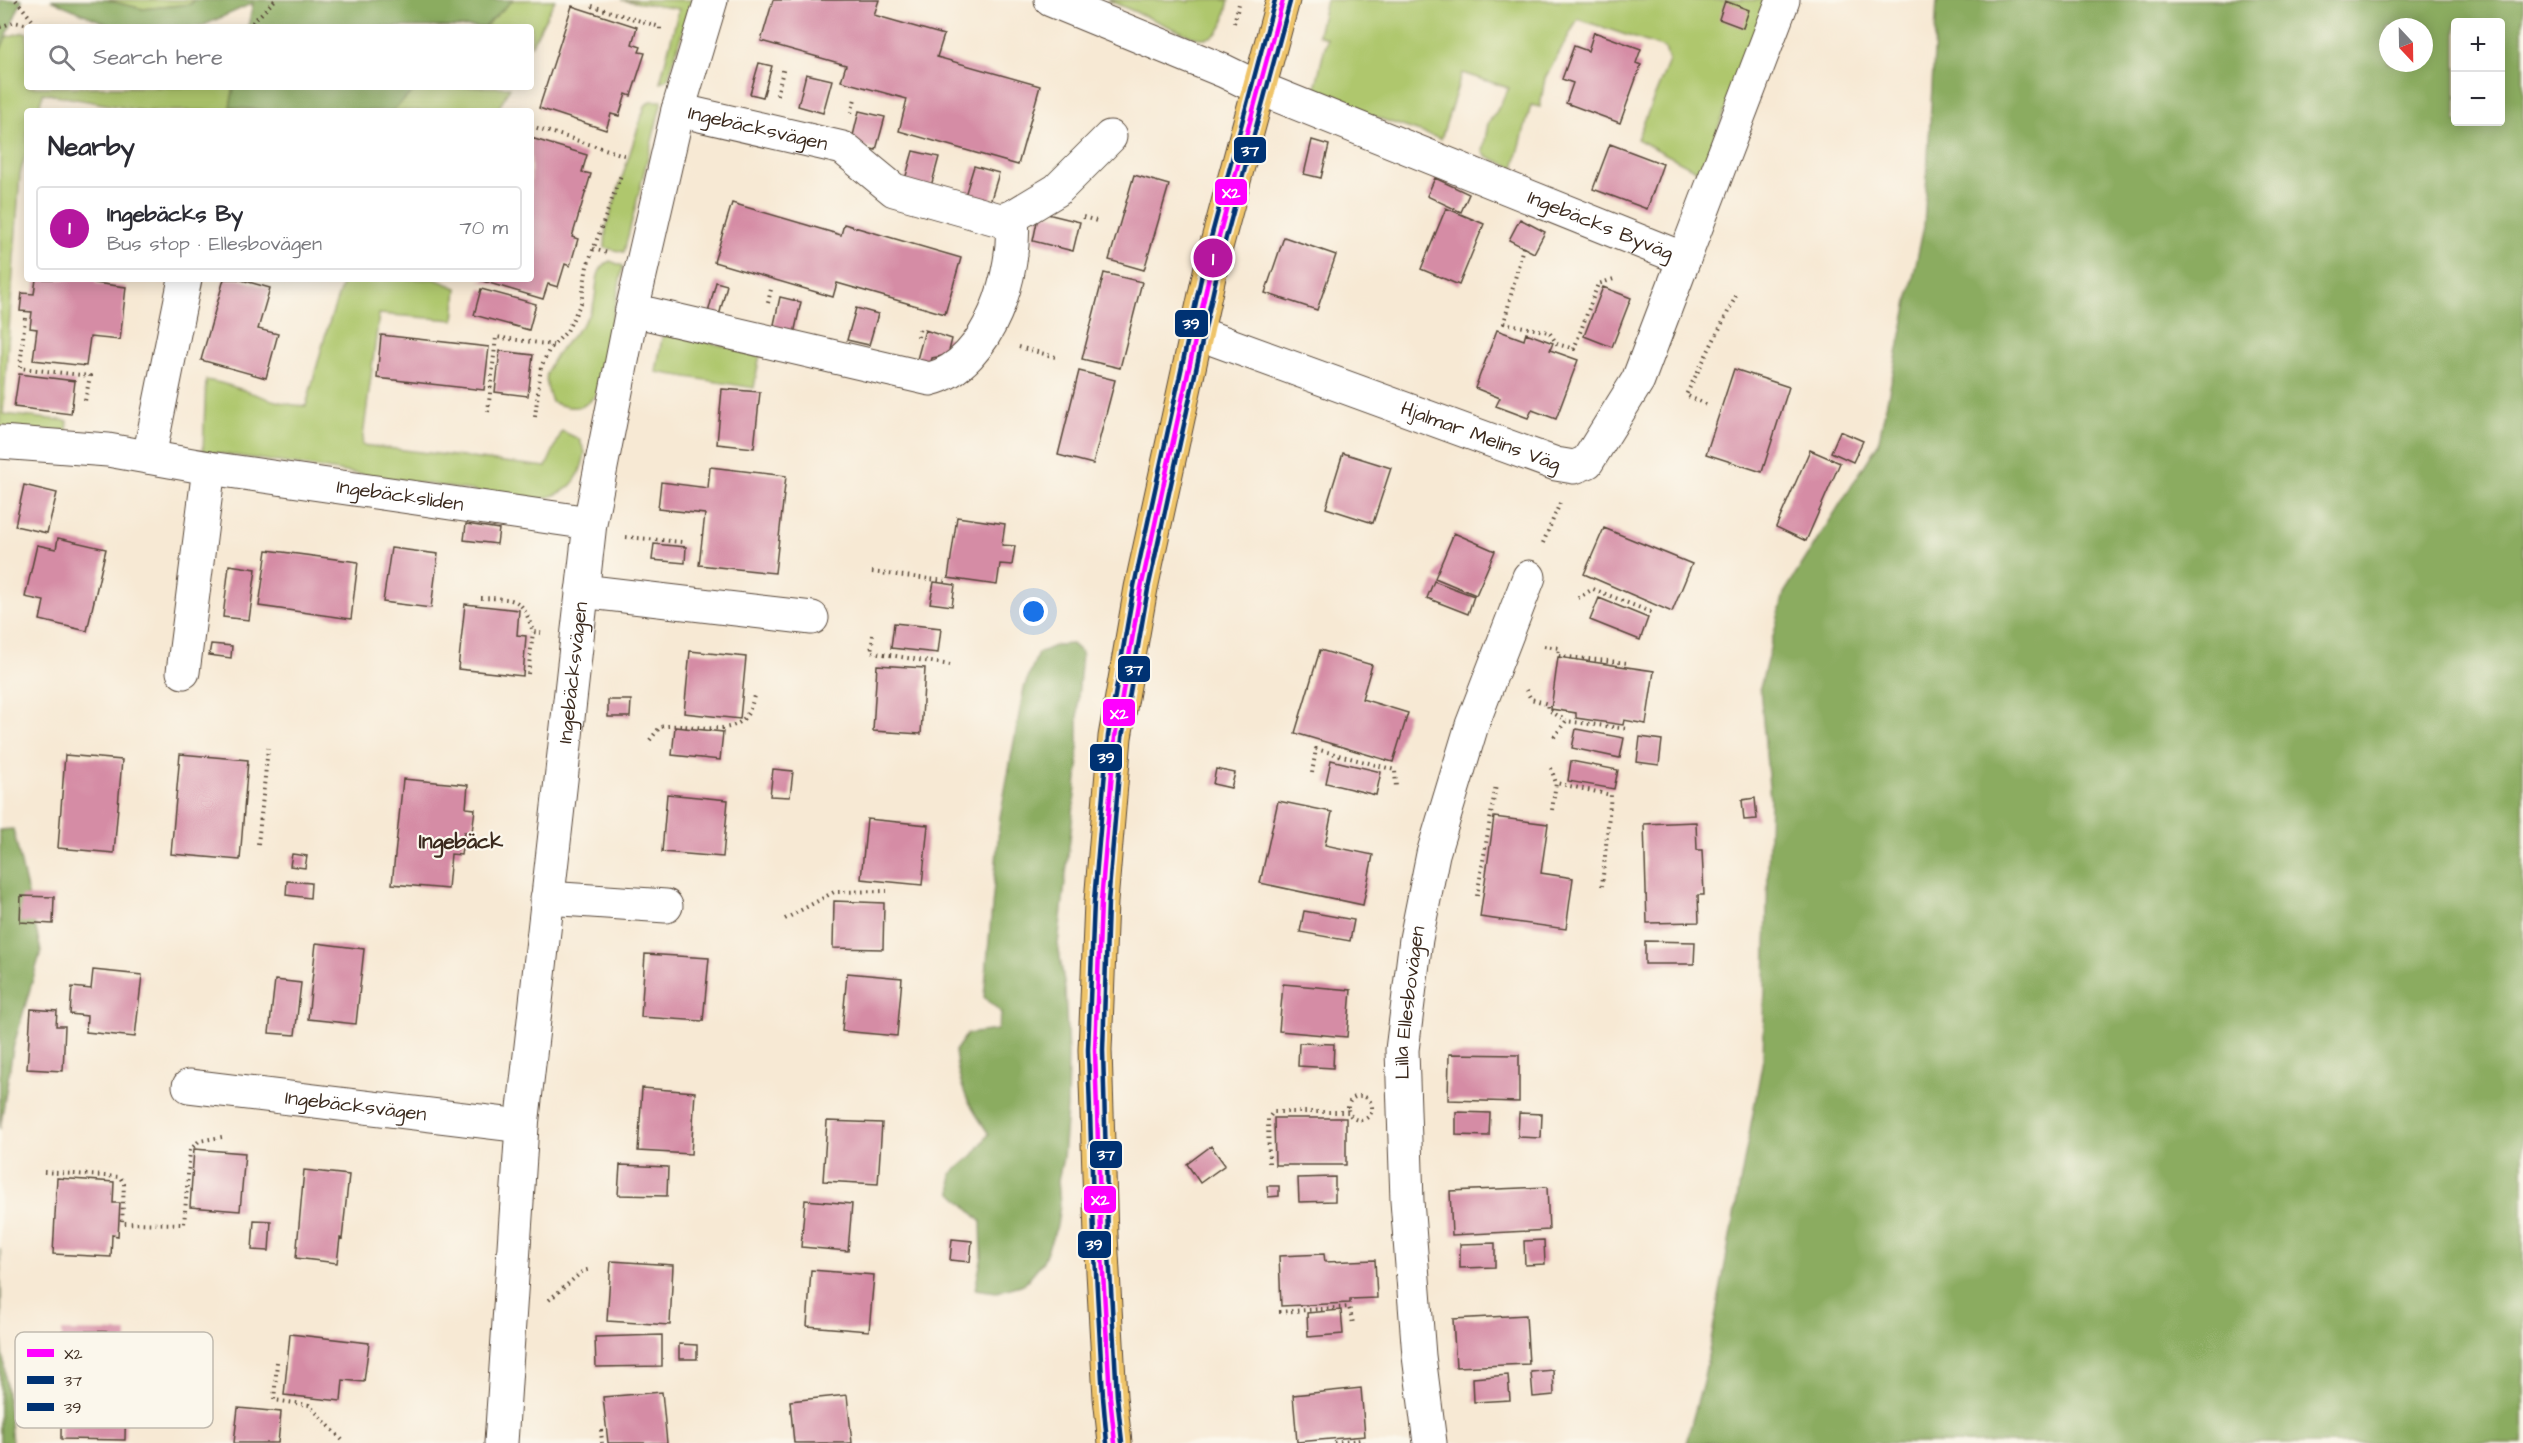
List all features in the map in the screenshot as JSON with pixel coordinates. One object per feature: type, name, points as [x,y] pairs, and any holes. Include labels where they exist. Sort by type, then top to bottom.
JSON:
[{"type":"main road","points":[[1115,1443],[1101,1236],[1096,1074],[1101,902],[1115,737],[1141,588],[1213,258],[1279,16]]},
{"type":"street","name":"Ingebäcksvägen","points":[[501,1443],[522,1126],[589,529],[632,310],[678,110],[711,0]]},
{"type":"street","points":[[1051,0],[1224,71],[1259,88]]},
{"type":"street","name":"Ingebäcks Byväg","points":[[1259,88],[1684,259],[1783,0]]},
{"type":"street","name":"Ingebäcksvägen","points":[[678,110],[843,148],[894,190],[1006,219]]},
{"type":"street","points":[[632,310],[930,379],[945,375],[976,347],[988,330],[1011,261],[1014,238],[1006,219],[1057,190],[1110,137]]},
{"type":"street","name":"Hjalmar Melins Väg","points":[[1197,333],[1556,464],[1574,467],[1587,462],[1638,380],[1684,259]]},
{"type":"street","points":[[149,457],[184,282]]},
{"type":"street","name":"Ingebäcksliden","points":[[14,444],[101,449],[589,529]]},
{"type":"street","points":[[183,672],[209,468]]},
{"type":"street","name":"Lilla Ellesbovägen","points":[[1430,1443],[1419,1356],[1407,1201],[1402,1050],[1416,939],[1433,854],[1472,724],[1528,577]]},
{"type":"street","name":"Ingebäcksvägen","points":[[582,591],[812,618]]},
{"type":"street","points":[[547,898],[666,906]]},
{"type":"street","name":"Ingebäcksvägen","points":[[189,1086],[522,1126]]},
{"type":"path","points":[[16,0],[36,24]]},
{"type":"path","points":[[251,24],[275,0]]},
{"type":"path","points":[[592,6],[660,27],[658,38]]},
{"type":"path","points":[[1235,20],[1279,16]]},
{"type":"path","points":[[0,27],[14,22],[24,24]]},
{"type":"path","points":[[534,127],[627,156]]},
{"type":"path","points":[[535,417],[541,367],[553,345],[567,331],[581,303],[587,266],[621,178],[629,146]]},
{"type":"path","points":[[1523,247],[1504,322],[1549,332],[1557,344],[1574,349],[1599,284],[1617,278]]},
{"type":"path","points":[[1707,405],[1686,395],[1737,294]]},
{"type":"path","points":[[25,318],[20,368],[90,376],[86,401]]},
{"type":"path","points":[[488,412],[496,337],[553,345]]},
{"type":"path","points":[[1528,577],[1561,502]]},
{"type":"path","points":[[589,529],[682,542]]},
{"type":"path","points":[[872,572],[945,581]]},
{"type":"path","points":[[1578,598],[1593,589],[1653,613]]},
{"type":"path","points":[[481,598],[508,599],[522,604],[533,632],[528,674]]},
{"type":"path","points":[[533,632],[578,635]]},
{"type":"path","points":[[873,636],[871,652],[950,665]]},
{"type":"path","points":[[1543,652],[1545,645],[1559,648],[1558,656],[1628,663]]},
{"type":"path","points":[[1528,682],[1526,692],[1531,699],[1548,704],[1549,710],[1566,721],[1628,729]]},
{"type":"path","points":[[650,740],[660,727],[673,724],[728,728],[742,723],[752,710],[754,694]]},
{"type":"path","points":[[1554,737],[1566,721]]},
{"type":"path","points":[[258,844],[268,747]]},
{"type":"path","points":[[1311,772],[1316,749],[1395,770],[1396,788]]},
{"type":"path","points":[[1551,768],[1556,783],[1552,810]]},
{"type":"path","points":[[1477,896],[1498,775]]},
{"type":"path","points":[[1556,783],[1611,795],[1602,886]]},
{"type":"path","points":[[785,919],[834,892],[887,891]]},
{"type":"path","points":[[1269,1163],[1268,1119],[1273,1112],[1349,1112],[1356,1119],[1363,1120],[1370,1114],[1371,1104],[1364,1097],[1358,1097],[1352,1100],[1349,1112]]},
{"type":"path","points":[[44,1172],[120,1177],[124,1184],[122,1222],[184,1224],[190,1149],[200,1141],[222,1137]]},
{"type":"path","points":[[548,1301],[583,1271],[591,1269]]},
{"type":"path","points":[[1279,1312],[1349,1308],[1353,1323]]},
{"type":"path","points":[[278,1362],[274,1400],[309,1405],[345,1443]]},
{"type":"path","points":[[601,1430],[602,1443]]},
{"type":"path","points":[[1334,1443],[1361,1440],[1363,1443]]},
{"type":"green space","points":[[0,0],[22,0],[0,51]]},
{"type":"green space","points":[[51,0],[106,0],[143,9],[191,4],[194,0],[513,0],[487,24],[249,24],[253,3],[207,24],[107,24]]},
{"type":"green space","points":[[106,0],[194,0],[191,4],[143,9]]},
{"type":"green space","points":[[513,0],[555,0],[534,40],[534,24],[487,24]]},
{"type":"green space","points":[[621,0],[692,0],[668,79],[660,82],[679,9]]},
{"type":"green space","points":[[1108,0],[1181,0],[1189,2],[1190,0],[1229,0],[1220,29],[1211,37],[1203,38],[1193,37]]},
{"type":"green space","points":[[1326,0],[1769,0],[1699,176],[1696,170],[1637,139],[1669,61],[1665,48],[1578,19],[1545,78],[1540,107],[1531,105],[1514,168],[1486,156],[1483,152],[1488,123],[1509,88],[1462,73],[1441,139],[1324,100],[1314,93],[1327,38],[1318,35]]},
{"type":"green space","points":[[1937,0],[2523,0],[2523,1443],[1686,1443],[1704,1378],[1763,1059],[1770,798],[1760,688],[1784,593],[1878,444],[1924,226]]},
{"type":"green space","points":[[24,32],[24,90],[233,90],[230,107],[240,108],[126,108],[43,93],[39,108],[24,108],[24,160],[20,174],[3,414],[68,421],[67,431],[0,430],[0,51],[6,37]]},
{"type":"green space","points":[[233,90],[415,90],[395,108],[230,107]]},
{"type":"green space","points":[[415,90],[508,90],[499,108],[395,108]]},
{"type":"green space","points":[[650,101],[662,101],[624,252],[605,248],[606,228],[645,106]]},
{"type":"green space","points":[[610,261],[623,266],[598,390],[589,402],[578,407],[552,402],[546,382],[548,370],[557,353],[589,315],[595,300],[598,275],[604,265]]},
{"type":"green space","points":[[343,282],[442,282],[457,288],[454,320],[379,314],[362,445],[546,467],[562,431],[579,439],[585,452],[583,463],[575,480],[555,495],[535,500],[203,451],[206,380],[268,399],[306,406],[327,329]]},
{"type":"green space","points":[[663,332],[760,354],[754,388],[656,372]]},
{"type":"green space","points":[[1072,644],[1082,653],[1078,696],[1078,769],[1058,944],[1065,989],[1068,1056],[1063,1158],[1058,1180],[1060,1204],[1057,1226],[1043,1261],[1024,1284],[997,1292],[975,1289],[982,1256],[981,1221],[952,1193],[951,1174],[973,1155],[989,1134],[975,1114],[962,1086],[955,1051],[967,1034],[997,1030],[1002,1013],[984,997],[1000,817],[1024,688],[1038,653],[1057,645]]},
{"type":"green space","points":[[13,829],[41,951],[13,1048],[0,1129],[0,830]]},
{"type":"green space","points":[[0,1248],[2,1343],[12,1443],[0,1443]]},
{"type":"building","points":[[773,0],[879,0],[874,15],[944,35],[937,57],[1040,86],[1018,165],[899,131],[907,99],[841,81],[846,65],[761,41]]},
{"type":"building","points":[[1725,1],[1749,10],[1743,28],[1719,19]]},
{"type":"building","points":[[572,6],[637,27],[632,44],[641,47],[639,52],[645,53],[631,96],[626,94],[619,116],[611,114],[606,130],[539,108]]},
{"type":"building","points":[[1594,32],[1641,49],[1636,63],[1641,65],[1620,123],[1566,103],[1573,83],[1562,79],[1574,46],[1588,51]]},
{"type":"building","points":[[759,63],[772,66],[763,97],[750,94]]},
{"type":"building","points":[[806,74],[832,80],[823,113],[798,106]]},
{"type":"building","points":[[859,111],[885,117],[876,150],[851,144]]},
{"type":"building","points":[[534,139],[587,155],[582,172],[591,174],[572,237],[578,239],[570,266],[565,264],[558,287],[548,284],[543,299],[486,282],[534,282]]},
{"type":"building","points":[[1312,140],[1329,145],[1321,178],[1304,174]]},
{"type":"building","points":[[1610,144],[1663,164],[1647,209],[1593,189]]},
{"type":"building","points":[[913,151],[939,157],[930,190],[904,183]]},
{"type":"building","points":[[974,166],[999,173],[989,206],[964,199]]},
{"type":"building","points":[[1134,175],[1169,185],[1144,270],[1109,260]]},
{"type":"building","points":[[1435,178],[1469,194],[1461,212],[1427,196]]},
{"type":"building","points":[[732,203],[841,235],[844,224],[961,258],[945,314],[837,283],[833,297],[714,262]]},
{"type":"building","points":[[1446,208],[1484,224],[1459,285],[1421,269]]},
{"type":"building","points":[[1039,212],[1080,222],[1073,251],[1033,241]]},
{"type":"building","points":[[1520,219],[1545,232],[1534,253],[1509,240]]},
{"type":"building","points":[[1284,237],[1336,255],[1317,310],[1265,293]]},
{"type":"building","points":[[1104,273],[1142,282],[1120,368],[1082,359]]},
{"type":"building","points":[[36,282],[95,282],[126,287],[120,340],[90,337],[86,366],[33,360],[37,329],[30,328],[32,312],[20,311],[22,293],[34,294]]},
{"type":"building","points":[[223,282],[249,282],[270,288],[258,329],[278,334],[266,378],[201,360]]},
{"type":"building","points":[[716,282],[727,285],[719,316],[708,313]]},
{"type":"building","points":[[1603,287],[1631,298],[1612,347],[1584,336]]},
{"type":"building","points":[[481,289],[536,304],[529,330],[474,315]]},
{"type":"building","points":[[780,297],[801,302],[794,334],[773,329]]},
{"type":"building","points":[[856,308],[878,314],[869,345],[847,340]]},
{"type":"building","points":[[925,330],[952,339],[948,355],[932,358],[930,366],[916,363]]},
{"type":"building","points":[[1497,330],[1524,340],[1526,333],[1553,343],[1550,350],[1578,360],[1556,419],[1532,410],[1528,418],[1496,406],[1500,398],[1475,388]]},
{"type":"building","points":[[381,335],[489,347],[484,390],[377,378]]},
{"type":"building","points":[[500,351],[533,355],[528,396],[495,392]]},
{"type":"building","points":[[1734,369],[1789,387],[1762,472],[1706,454]]},
{"type":"building","points":[[1079,371],[1115,380],[1093,464],[1058,455]]},
{"type":"building","points":[[19,374],[75,381],[71,414],[14,407]]},
{"type":"building","points":[[722,389],[760,392],[754,448],[717,444]]},
{"type":"building","points":[[1840,431],[1863,441],[1853,462],[1831,452]]},
{"type":"building","points":[[1810,450],[1840,463],[1806,541],[1776,527]]},
{"type":"building","points":[[1343,453],[1391,468],[1373,523],[1326,508]]},
{"type":"building","points":[[710,467],[786,476],[775,573],[699,565],[705,514],[658,509],[661,482],[708,488]]},
{"type":"building","points":[[24,485],[57,493],[47,533],[15,526]]},
{"type":"building","points":[[957,517],[1005,524],[1002,545],[1015,546],[1012,565],[1000,564],[997,585],[948,578]]},
{"type":"building","points":[[466,524],[499,529],[497,544],[464,540]]},
{"type":"building","points":[[1604,528],[1692,564],[1672,612],[1584,574]]},
{"type":"building","points":[[1454,533],[1495,551],[1476,595],[1435,578]]},
{"type":"building","points":[[58,538],[106,549],[87,631],[40,620],[44,601],[25,597],[37,545],[56,549]]},
{"type":"building","points":[[654,544],[686,547],[685,563],[652,560]]},
{"type":"building","points":[[391,548],[438,554],[431,608],[383,602]]},
{"type":"building","points":[[267,550],[358,562],[351,619],[259,606]]},
{"type":"building","points":[[229,565],[256,569],[249,620],[223,617]]},
{"type":"building","points":[[1434,581],[1474,596],[1468,614],[1427,598]]},
{"type":"building","points":[[934,582],[955,585],[952,606],[930,603]]},
{"type":"building","points":[[1599,598],[1648,618],[1640,640],[1590,620]]},
{"type":"building","points":[[465,604],[519,610],[517,635],[526,636],[523,676],[458,669]]},
{"type":"building","points":[[894,623],[941,628],[938,653],[891,648]]},
{"type":"building","points":[[211,644],[232,646],[231,658],[209,655]]},
{"type":"building","points":[[1320,650],[1372,665],[1362,699],[1408,713],[1393,762],[1295,733]]},
{"type":"building","points":[[690,651],[746,657],[740,719],[684,713]]},
{"type":"building","points":[[1558,657],[1654,671],[1646,724],[1624,720],[1623,725],[1576,718],[1576,713],[1551,709]]},
{"type":"building","points":[[877,665],[925,668],[921,734],[873,731]]},
{"type":"building","points":[[608,700],[631,700],[630,717],[608,717]]},
{"type":"building","points":[[675,727],[723,732],[720,760],[672,755]]},
{"type":"building","points":[[1576,729],[1624,738],[1620,758],[1572,748]]},
{"type":"building","points":[[1640,737],[1662,740],[1659,765],[1637,762]]},
{"type":"building","points":[[180,754],[248,760],[240,860],[171,854]]},
{"type":"building","points":[[65,755],[122,760],[114,853],[58,848]]},
{"type":"building","points":[[1331,760],[1381,772],[1376,795],[1326,783]]},
{"type":"building","points":[[1571,761],[1618,770],[1614,789],[1568,781]]},
{"type":"building","points":[[773,769],[793,771],[790,797],[770,796]]},
{"type":"building","points":[[1216,769],[1235,773],[1231,788],[1213,784]]},
{"type":"building","points":[[403,779],[468,785],[466,808],[475,809],[472,832],[464,832],[461,855],[451,854],[448,889],[392,884]]},
{"type":"building","points":[[667,794],[728,800],[723,857],[662,852]]},
{"type":"building","points":[[1755,798],[1757,819],[1744,820],[1742,800]]},
{"type":"building","points":[[1278,801],[1332,812],[1325,845],[1373,855],[1363,905],[1260,883]]},
{"type":"building","points":[[1494,817],[1548,824],[1541,873],[1573,878],[1566,929],[1480,917]]},
{"type":"building","points":[[867,819],[928,825],[922,885],[861,879]]},
{"type":"building","points":[[1696,822],[1697,850],[1702,850],[1704,895],[1698,895],[1699,922],[1647,923],[1644,824]]},
{"type":"building","points":[[292,854],[307,856],[305,868],[290,866]]},
{"type":"building","points":[[287,881],[311,883],[310,898],[286,895]]},
{"type":"building","points":[[21,896],[54,897],[53,924],[20,922]]},
{"type":"building","points":[[834,901],[884,903],[883,949],[833,948]]},
{"type":"building","points":[[1304,911],[1354,920],[1350,941],[1300,932]]},
{"type":"building","points":[[1645,941],[1695,942],[1694,964],[1645,964]]},
{"type":"building","points":[[316,943],[364,949],[356,1024],[308,1019]]},
{"type":"building","points":[[645,954],[709,958],[703,1021],[641,1017]]},
{"type":"building","points":[[93,970],[142,975],[135,1037],[86,1032],[87,1016],[70,1014],[72,987],[91,989]]},
{"type":"building","points":[[847,973],[902,978],[897,1036],[842,1031]]},
{"type":"building","points":[[275,980],[301,983],[295,1035],[269,1033]]},
{"type":"building","points":[[1283,984],[1351,990],[1347,1037],[1279,1031]]},
{"type":"building","points":[[31,1009],[57,1011],[56,1026],[65,1026],[63,1071],[27,1069]]},
{"type":"building","points":[[1299,1043],[1334,1044],[1333,1068],[1298,1066]]},
{"type":"building","points":[[1449,1054],[1519,1055],[1519,1102],[1448,1100]]},
{"type":"building","points":[[642,1088],[695,1092],[691,1154],[638,1151]]},
{"type":"building","points":[[1456,1112],[1490,1113],[1489,1136],[1456,1135]]},
{"type":"building","points":[[1519,1113],[1542,1114],[1541,1138],[1518,1137]]},
{"type":"building","points":[[1274,1118],[1346,1118],[1346,1165],[1275,1165]]},
{"type":"building","points":[[827,1121],[882,1123],[878,1184],[823,1181]]},
{"type":"building","points":[[1211,1146],[1225,1165],[1200,1183],[1187,1164]]},
{"type":"building","points":[[194,1149],[245,1153],[240,1211],[190,1207]]},
{"type":"building","points":[[620,1165],[668,1167],[667,1196],[618,1195]]},
{"type":"building","points":[[304,1170],[349,1175],[337,1263],[296,1258]]},
{"type":"building","points":[[1335,1177],[1335,1201],[1299,1202],[1298,1178]]},
{"type":"building","points":[[57,1178],[114,1182],[113,1203],[120,1203],[118,1236],[112,1235],[111,1257],[53,1254]]},
{"type":"building","points":[[1267,1186],[1279,1186],[1279,1196],[1268,1197]]},
{"type":"building","points":[[1547,1187],[1549,1230],[1452,1235],[1450,1191]]},
{"type":"building","points":[[805,1200],[852,1204],[848,1251],[801,1247]]},
{"type":"building","points":[[254,1220],[271,1221],[269,1251],[252,1250]]},
{"type":"building","points":[[952,1239],[972,1241],[970,1262],[950,1260]]},
{"type":"building","points":[[1544,1240],[1545,1264],[1525,1265],[1524,1241]]},
{"type":"building","points":[[1495,1243],[1495,1267],[1460,1268],[1460,1244]]},
{"type":"building","points":[[1324,1254],[1325,1262],[1375,1260],[1377,1298],[1350,1299],[1350,1303],[1281,1306],[1279,1256]]},
{"type":"building","points":[[611,1261],[673,1265],[670,1325],[607,1321]]},
{"type":"building","points":[[811,1270],[874,1275],[869,1331],[807,1326]]},
{"type":"building","points":[[1341,1310],[1343,1334],[1308,1337],[1307,1313]]},
{"type":"building","points":[[1526,1315],[1529,1364],[1456,1367],[1453,1319]]},
{"type":"building","points":[[62,1331],[127,1332],[62,1332]]},
{"type":"building","points":[[290,1334],[369,1343],[364,1382],[343,1380],[341,1401],[284,1395]]},
{"type":"building","points":[[662,1335],[662,1366],[596,1367],[595,1337]]},
{"type":"building","points":[[679,1344],[697,1345],[697,1359],[679,1359]]},
{"type":"building","points":[[1553,1370],[1554,1395],[1533,1397],[1531,1372]]},
{"type":"building","points":[[1508,1375],[1510,1400],[1474,1402],[1473,1378]]},
{"type":"building","points":[[1361,1388],[1365,1436],[1297,1442],[1293,1395]]},
{"type":"building","points":[[662,1392],[667,1443],[608,1443],[603,1397]]},
{"type":"building","points":[[847,1395],[852,1443],[794,1443],[790,1401]]},
{"type":"building","points":[[238,1408],[281,1412],[278,1443],[234,1443]]},
{"type":"building","points":[[61,1428],[125,1428],[125,1440],[61,1439]]},
{"type":"transit line","name":"39","points":[[1107,1443],[1094,1236],[1088,1050],[1094,901],[1108,736],[1134,586],[1206,256],[1275,0]]},
{"type":"transit line","name":"X2","points":[[1115,1443],[1110,1397],[1101,1236],[1095,1050],[1101,902],[1115,737],[1141,588],[1213,258],[1283,0]]},
{"type":"transit line","name":"37","points":[[1122,1442],[1117,1396],[1108,1236],[1103,1050],[1108,902],[1122,738],[1148,589],[1220,260],[1290,2]]},
{"type":"place","name":"Ingebäcks By","points":[[1213,258]]},
{"type":"district","name":"Ingebäck","points":[[461,841]]}]
